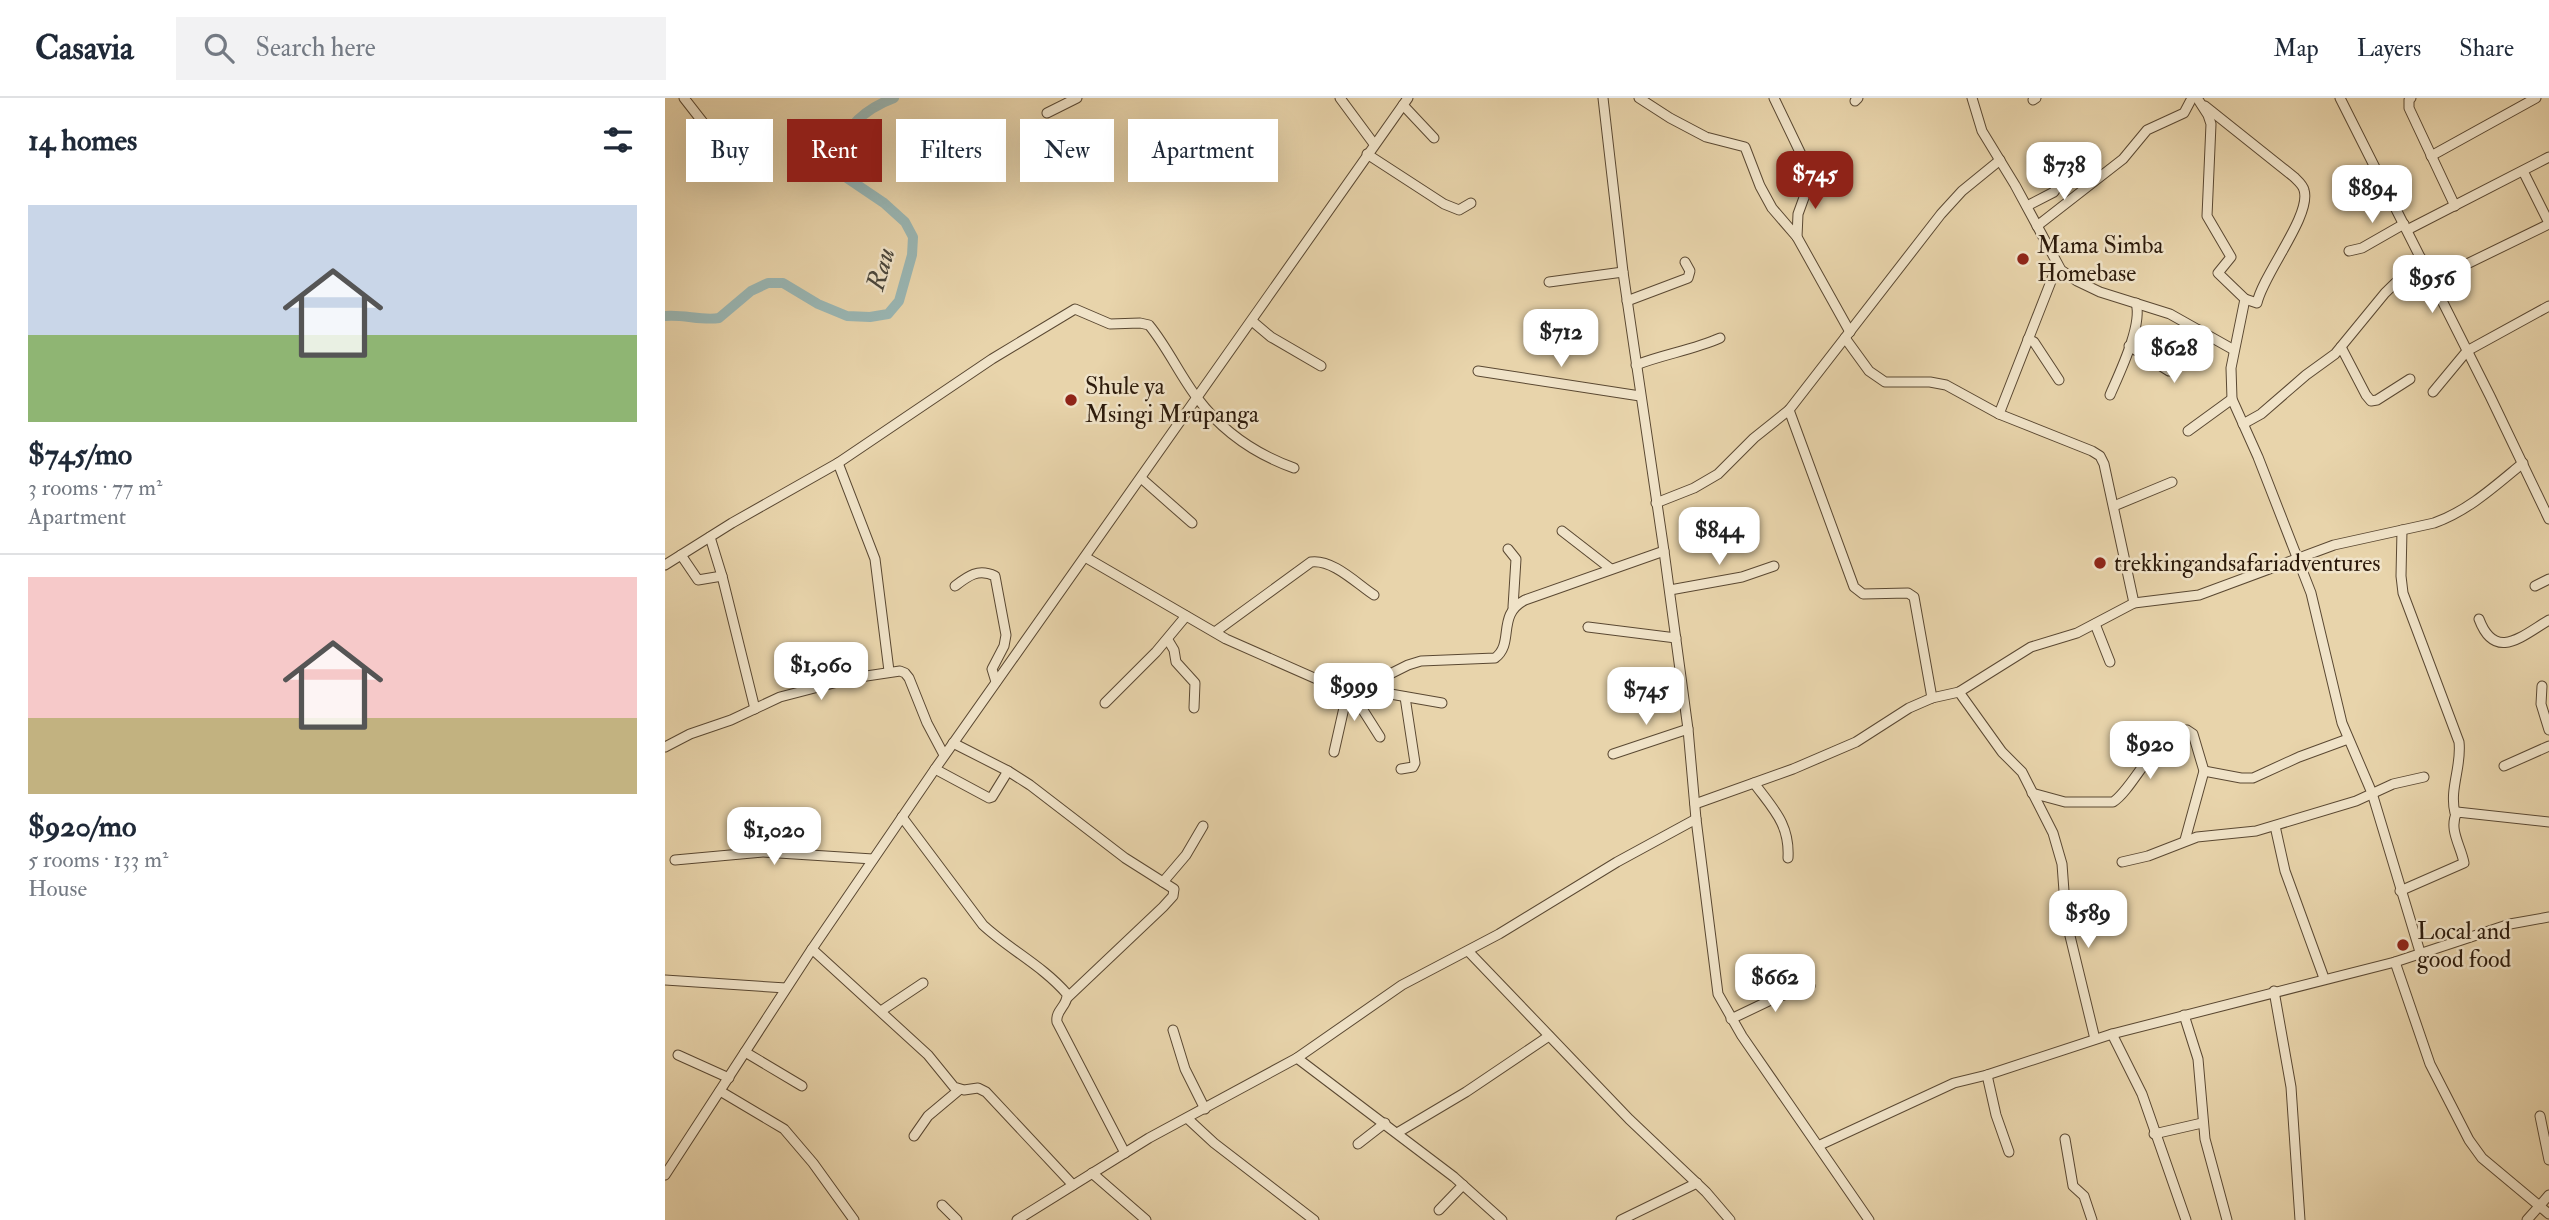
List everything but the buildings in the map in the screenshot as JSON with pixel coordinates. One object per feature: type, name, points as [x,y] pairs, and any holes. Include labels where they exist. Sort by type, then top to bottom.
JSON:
[{"type":"street","points":[[684,98],[700,119]]},
{"type":"street","points":[[1047,113],[1077,98]]},
{"type":"street","points":[[1340,98],[1374,144]]},
{"type":"street","points":[[1603,98],[1623,272],[1688,729],[1718,994],[1731,1019],[1870,1220]]},
{"type":"street","points":[[1639,98],[1706,137],[1745,147],[1772,208],[1797,237],[1870,371],[1885,382],[1938,382],[1999,414],[2100,456],[2114,506],[2134,603]]},
{"type":"street","points":[[1774,98],[1810,173],[1810,181],[1798,214],[1797,237]]},
{"type":"street","points":[[1972,98],[1977,119],[2027,206],[2057,266],[2077,281],[2100,292],[2164,312],[2234,350]]},
{"type":"street","points":[[2340,98],[2549,519]]},
{"type":"street","points":[[2411,98],[2409,108],[2455,206]]},
{"type":"street","points":[[2431,156],[2523,101],[2536,98]]},
{"type":"street","points":[[2037,226],[2123,159],[2147,130],[2184,113],[2196,99]]},
{"type":"street","points":[[2196,99],[2294,177],[2304,189],[2302,211],[2266,278],[2257,303],[2245,299],[2218,273],[2231,257],[2207,216],[2211,124],[2209,115],[2196,99]]},
{"type":"street","points":[[665,1175],[786,988],[944,755],[1406,101],[1434,138]]},
{"type":"street","points":[[1367,154],[1453,209],[1464,208],[1471,203]]},
{"type":"street","points":[[2349,251],[2362,248],[2455,206],[2549,157]]},
{"type":"street","points":[[1656,503],[1694,488],[1718,474],[1754,438],[1789,410],[1951,203],[2000,160]]},
{"type":"street","points":[[2027,206],[2054,192],[2068,165]]},
{"type":"street","points":[[2432,281],[2549,223],[2523,171]]},
{"type":"street","points":[[2243,424],[2261,414],[2306,375],[2331,359],[2385,293],[2421,258]]},
{"type":"street","points":[[1627,301],[1688,278],[1690,271],[1685,262]]},
{"type":"street","points":[[1999,414],[2057,266]]},
{"type":"street","points":[[1549,282],[1623,272]]},
{"type":"street","points":[[2245,299],[2234,350],[2230,382],[2232,399],[2311,593],[2333,690],[2348,739],[2372,793],[2420,952]]},
{"type":"street","points":[[2110,395],[2129,346],[2138,313],[2136,303]]},
{"type":"street","points":[[2433,392],[2467,351],[2549,306]]},
{"type":"street","points":[[665,565],[838,463],[992,359],[1076,309],[1110,324],[1149,325],[1197,398],[1222,427],[1271,459],[1294,468]]},
{"type":"street","points":[[1252,321],[1271,337],[1321,366]]},
{"type":"street","points":[[2129,346],[2169,371],[2176,365],[2199,330]]},
{"type":"street","points":[[1636,365],[1720,338]]},
{"type":"street","points":[[2028,339],[2034,342],[2059,380]]},
{"type":"street","points":[[2341,347],[2371,401],[2410,379]]},
{"type":"street","points":[[1478,372],[1640,396]]},
{"type":"street","points":[[2188,431],[2232,399]]},
{"type":"street","points":[[1789,410],[1854,587],[1863,594],[1908,593],[1914,597],[1933,698]]},
{"type":"street","points":[[838,463],[875,559],[889,671]]},
{"type":"street","points":[[1695,804],[1793,769],[1856,741],[1909,708],[1933,698],[1959,692],[2031,647],[2068,637],[2134,603],[2199,595],[2335,545],[2434,523],[2457,514],[2523,463]]},
{"type":"street","points":[[1140,478],[1192,523]]},
{"type":"street","points":[[2114,506],[2172,482]]},
{"type":"street","points":[[2400,891],[2464,863],[2455,841],[2453,797],[2460,766],[2459,742],[2403,593],[2402,530]]},
{"type":"street","points":[[1562,531],[1611,569]]},
{"type":"street","points":[[710,537],[755,709]]},
{"type":"street","points":[[1334,752],[1350,692],[1421,661],[1497,657],[1503,647],[1513,607],[1517,559],[1508,548]]},
{"type":"street","points":[[1513,607],[1525,600],[1664,551]]},
{"type":"street","points":[[681,555],[698,580],[722,576]]},
{"type":"street","points":[[1085,557],[1215,632],[1285,667],[1329,685],[1350,692],[1442,703]]},
{"type":"street","points":[[1215,632],[1311,562],[1320,561],[1329,565],[1374,595]]},
{"type":"street","points":[[1670,590],[1742,577],[1774,565]]},
{"type":"street","points":[[955,586],[977,572],[995,576],[1006,635],[1004,646],[992,669],[996,682]]},
{"type":"street","points":[[2535,586],[2549,579]]},
{"type":"street","points":[[1105,704],[1168,640],[1186,616]]},
{"type":"street","points":[[2479,619],[2489,639],[2502,642],[2516,639],[2549,620]]},
{"type":"street","points":[[2095,624],[2110,662]]},
{"type":"street","points":[[1588,628],[1676,638]]},
{"type":"street","points":[[1168,640],[1174,650],[1175,662],[1195,683],[1194,708]]},
{"type":"street","points":[[665,747],[781,697],[889,671],[900,671],[909,678],[923,714],[944,755]]},
{"type":"street","points":[[2542,685],[2542,716],[2549,730]]},
{"type":"street","points":[[1350,692],[1380,737]]},
{"type":"street","points":[[1959,692],[2002,752],[2020,769],[2053,833],[2062,864],[2070,936],[2095,1039]]},
{"type":"street","points":[[1401,769],[1413,767],[1415,763],[1405,697]]},
{"type":"street","points":[[1613,754],[1688,729]]},
{"type":"street","points":[[2032,793],[2066,802],[2115,801],[2164,742],[2182,729],[2193,734],[2204,771],[2185,840]]},
{"type":"street","points":[[2204,771],[2253,778],[2348,739]]},
{"type":"street","points":[[953,743],[1009,771],[1125,858],[1174,889],[1171,898],[1089,979],[1067,997],[1057,1014],[1057,1022],[1125,1153]]},
{"type":"street","points":[[2504,766],[2549,746]]},
{"type":"street","points":[[935,769],[989,798],[1009,771]]},
{"type":"street","points":[[2122,862],[2148,856],[2185,840],[2249,833],[2275,826],[2356,801],[2393,784],[2424,777]]},
{"type":"street","points":[[1755,783],[1786,829],[1788,858]]},
{"type":"street","points":[[2455,813],[2549,822]]},
{"type":"street","points":[[902,817],[983,925],[998,939],[1044,971],[1067,997]]},
{"type":"street","points":[[1017,1220],[1125,1153],[1297,1058],[1373,1003],[1696,818]]},
{"type":"street","points":[[1163,881],[1186,855],[1203,826]]},
{"type":"street","points":[[2275,826],[2285,871],[2324,978]]},
{"type":"street","points":[[675,860],[763,852],[873,859]]},
{"type":"street","points":[[1820,1145],[1942,1087],[2095,1039],[2324,978],[2395,962],[2510,924],[2549,917]]},
{"type":"street","points":[[812,949],[934,1061],[959,1090]]},
{"type":"street","points":[[1468,951],[1629,1119],[1697,1183],[1730,1220]]},
{"type":"street","points":[[2395,962],[2430,1065],[2469,1140],[2482,1158],[2549,1214]]},
{"type":"street","points":[[665,979],[786,988]]},
{"type":"street","points":[[881,1011],[923,983]]},
{"type":"street","points":[[1731,1019],[1775,998],[1810,986]]},
{"type":"street","points":[[2274,991],[2291,1087],[2300,1220]]},
{"type":"street","points":[[2183,1015],[2198,1059],[2202,1123],[2208,1156],[2228,1220]]},
{"type":"street","points":[[1173,1030],[1185,1069],[1205,1109]]},
{"type":"street","points":[[2112,1034],[2142,1094],[2154,1135],[2186,1220]]},
{"type":"street","points":[[1397,1133],[1466,1092],[1549,1036]]},
{"type":"street","points":[[745,1052],[802,1086]]},
{"type":"street","points":[[678,1055],[729,1078]]},
{"type":"street","points":[[1297,1058],[1385,1123],[1502,1220]]},
{"type":"street","points":[[1987,1075],[1996,1115],[2009,1152]]},
{"type":"street","points":[[913,1136],[927,1116],[959,1090],[978,1088],[986,1092],[1073,1185]]},
{"type":"street","points":[[720,1091],[771,1121],[793,1139],[854,1220]]},
{"type":"street","points":[[2540,1116],[2549,1160]]},
{"type":"street","points":[[1187,1118],[1214,1143],[1314,1220]]},
{"type":"street","points":[[1358,1144],[1385,1123]]},
{"type":"street","points":[[2154,1135],[2202,1123]]},
{"type":"street","points":[[2065,1139],[2073,1188],[2084,1196],[2092,1220]]},
{"type":"street","points":[[1092,1173],[1146,1220]]},
{"type":"street","points":[[1621,1220],[1697,1183]]},
{"type":"street","points":[[1439,1210],[1462,1185]]},
{"type":"street","points":[[2527,1220],[2549,1195]]},
{"type":"street","points":[[942,1205],[957,1220]]},
{"type":"waterway","name":"Rau","points":[[665,316],[719,318],[751,291],[768,283],[783,283],[818,304],[847,316],[870,317],[888,314],[899,301],[912,255],[913,237],[905,222],[884,203],[847,178],[835,160],[843,139],[856,122],[873,108],[894,98]]},
{"type":"place","name":"Mama Simba Homebase","points":[[2023,259]]},
{"type":"place","name":"Shule ya Msingi Mrupanga","points":[[1071,400]]},
{"type":"place","name":"trekkingandsafariadventures","points":[[2100,563]]},
{"type":"place","name":"Local and good food","points":[[2403,945]]}]
